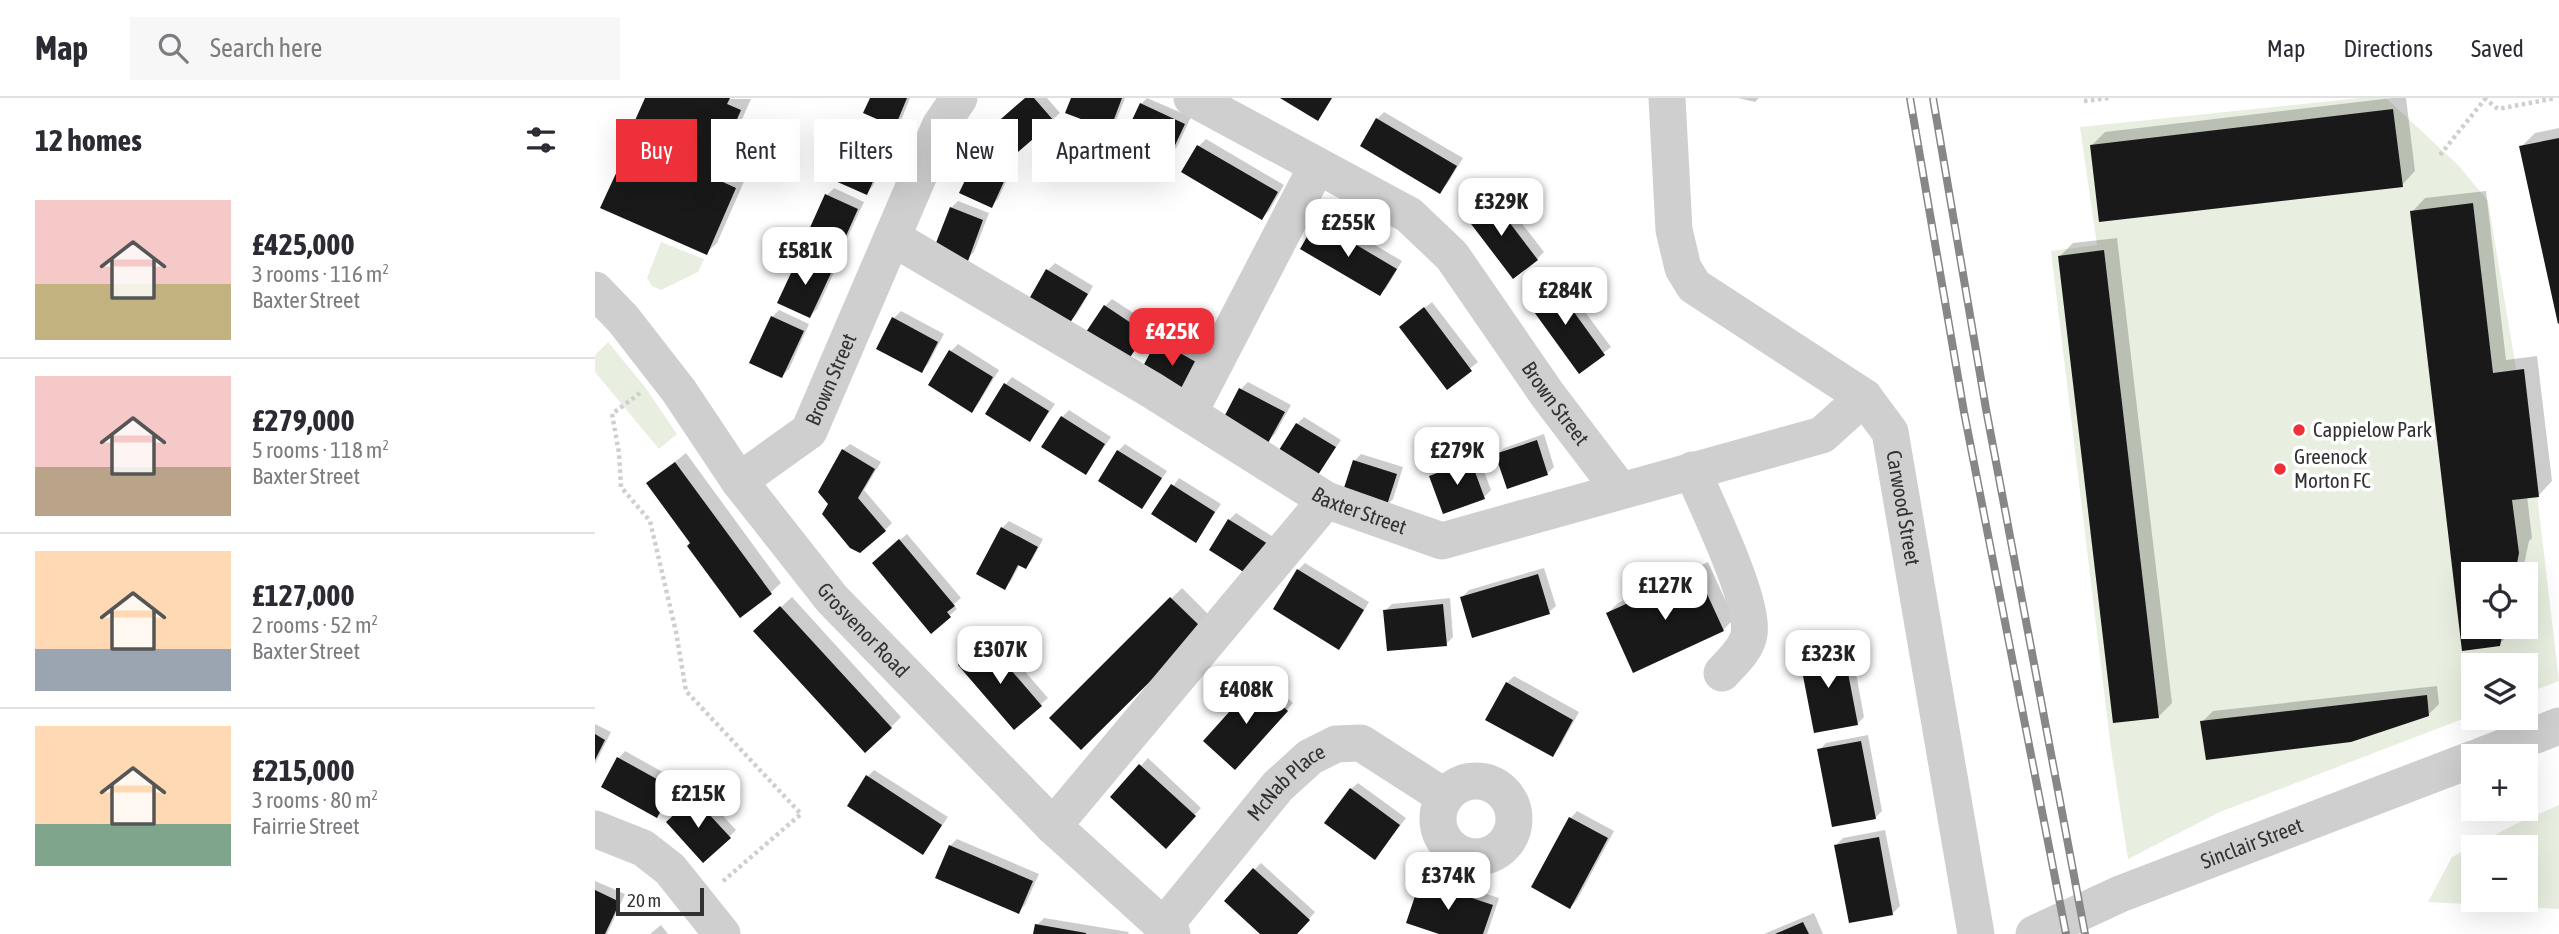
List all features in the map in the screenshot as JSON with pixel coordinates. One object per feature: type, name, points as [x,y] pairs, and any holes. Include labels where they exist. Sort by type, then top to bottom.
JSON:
[{"type":"street","name":"Brown Street","points":[[739,481],[809,431],[940,126],[958,98]]},
{"type":"street","name":"Brown Street","points":[[1192,98],[1409,215],[1452,256],[1547,394],[1620,490]]},
{"type":"street","name":"Carwood Street","points":[[1667,98],[1674,230],[1683,268],[1694,286],[1864,397],[1890,432],[1976,934]]},
{"type":"street","points":[[1189,413],[1317,166]]},
{"type":"street","name":"Baxter Street","points":[[893,238],[1189,413],[1326,499],[1443,541],[1822,435],[1864,397]]},
{"type":"street","name":"Grosvenor Road","points":[[595,290],[624,319],[666,374],[739,481],[832,599],[1053,826],[1168,930]]},
{"type":"street","points":[[1692,470],[1735,570],[1749,619],[1750,633],[1745,646],[1722,673]]},
{"type":"street","points":[[1053,826],[1326,499]]},
{"type":"street","points":[[2512,744],[2559,726]]},
{"type":"street","name":"McNab Place","points":[[1168,930],[1278,786],[1310,757],[1336,744],[1361,743],[1445,797]]},
{"type":"street","name":"Sinclair Street","points":[[2034,934],[2120,894],[2461,764]]},
{"type":"street","points":[[595,829],[643,848],[670,869],[722,934]]},
{"type":"path","points":[[2084,102],[2109,98]]},
{"type":"path","points":[[2439,155],[2484,98],[2498,109],[2556,98]]},
{"type":"path","points":[[666,374],[612,414],[619,453],[621,487],[650,521],[676,632],[686,691],[801,814],[697,903]]},
{"type":"green space","name":"Cappielow Park","points":[[2361,98],[2386,98],[2458,165],[2488,201],[2537,494],[2559,681],[2538,689],[2538,653],[2461,653],[2461,720],[2220,812],[2128,859],[2111,749],[2051,251],[2097,245],[2080,127]]},
{"type":"green space","points":[[661,242],[704,259],[698,272],[661,290],[652,286],[647,278]]},
{"type":"green space","points":[[608,342],[645,387],[677,434],[659,449],[595,372],[595,355]]},
{"type":"green space","points":[[2559,805],[2559,909],[2538,908],[2538,835],[2495,835],[2523,821],[2538,821],[2538,814]]},
{"type":"green space","points":[[2461,852],[2461,904],[2428,902],[2452,857]]},
{"type":"building","points":[[645,98],[730,98],[727,104],[741,110],[737,119],[711,119],[711,182],[723,182],[736,188],[707,255],[600,208],[616,173],[616,182],[697,182],[697,119],[636,119]]},
{"type":"building","points":[[870,98],[907,98],[898,119],[877,119],[863,113]]},
{"type":"building","points":[[1025,98],[1034,98],[1052,119],[1032,119],[1032,140],[1018,152],[1018,119],[1001,119]]},
{"type":"building","points":[[1071,98],[1122,98],[1114,119],[1081,119],[1065,113]]},
{"type":"building","points":[[1280,98],[1332,98],[1318,121]]},
{"type":"building","points":[[1140,103],[1174,119],[1132,119]]},
{"type":"building","points":[[2393,109],[2403,187],[2099,222],[2090,145]]},
{"type":"building","points":[[1376,118],[1457,166],[1440,194],[1360,146]]},
{"type":"building","points":[[1175,119],[1185,124],[1175,145]]},
{"type":"building","points":[[2559,138],[2559,323],[2558,324],[2519,146]]},
{"type":"building","points":[[1197,145],[1278,192],[1262,220],[1181,172]]},
{"type":"building","points":[[838,182],[873,182],[867,195]]},
{"type":"building","points":[[964,182],[1004,182],[992,208],[959,193]]},
{"type":"building","points":[[825,194],[858,209],[837,256],[804,241]]},
{"type":"building","points":[[1490,197],[1538,260],[1513,279],[1465,216]]},
{"type":"building","points":[[2473,203],[2493,373],[2524,369],[2539,497],[2512,500],[2519,553],[2517,562],[2461,562],[2461,639],[2501,639],[2500,646],[2462,651],[2410,211]]},
{"type":"building","points":[[950,207],[983,220],[968,261],[934,248]]},
{"type":"building","points":[[1316,221],[1397,269],[1380,296],[1300,249]]},
{"type":"building","points":[[2104,250],[2159,718],[2113,723],[2058,256]]},
{"type":"building","points":[[799,256],[832,271],[810,318],[777,303]]},
{"type":"building","points":[[1046,269],[1088,294],[1070,323],[1029,299]]},
{"type":"building","points":[[1550,279],[1605,355],[1579,374],[1524,298]]},
{"type":"building","points":[[1104,305],[1146,333],[1129,359],[1086,332]]},
{"type":"building","points":[[1424,307],[1472,371],[1447,390],[1399,327]]},
{"type":"building","points":[[771,316],[804,331],[782,378],[749,363]]},
{"type":"building","points":[[892,317],[938,342],[922,373],[876,349]]},
{"type":"building","points":[[1157,340],[1203,366],[1187,395],[1141,370]]},
{"type":"building","points":[[949,350],[993,377],[972,413],[928,385]]},
{"type":"building","points":[[1004,383],[1049,411],[1030,442],[985,414]]},
{"type":"building","points":[[1239,388],[1285,412],[1268,443],[1223,419]]},
{"type":"building","points":[[1061,416],[1105,444],[1086,475],[1041,447]]},
{"type":"building","points":[[1296,423],[1336,447],[1318,475],[1279,450]]},
{"type":"building","points":[[1537,440],[1548,475],[1507,489],[1495,454]]},
{"type":"building","points":[[842,449],[875,469],[858,498],[886,531],[860,553],[850,548],[822,514],[828,504],[818,492]]},
{"type":"building","points":[[1117,450],[1162,478],[1142,509],[1098,481]]},
{"type":"building","points":[[1353,460],[1397,474],[1386,508],[1342,494]]},
{"type":"building","points":[[1471,461],[1485,499],[1443,514],[1429,476]]},
{"type":"building","points":[[675,462],[772,594],[740,618],[687,546],[690,543],[646,483]]},
{"type":"building","points":[[1171,484],[1215,512],[1196,543],[1151,514]]},
{"type":"building","points":[[1228,519],[1273,547],[1253,578],[1209,550]]},
{"type":"building","points":[[1001,527],[1038,547],[1026,569],[1018,565],[1005,590],[976,574]]},
{"type":"building","points":[[899,539],[955,606],[947,612],[951,617],[931,634],[872,563]]},
{"type":"building","points":[[1297,569],[1364,610],[1339,650],[1273,609]]},
{"type":"building","points":[[1697,572],[1724,631],[1633,673],[1606,613]]},
{"type":"building","points":[[1538,574],[1550,614],[1472,638],[1460,597]]},
{"type":"building","points":[[1170,597],[1203,629],[1081,750],[1049,718]]},
{"type":"building","points":[[1443,604],[1447,646],[1387,651],[1383,610]]},
{"type":"building","points":[[780,606],[892,728],[865,753],[753,631]]},
{"type":"building","points":[[986,641],[1042,706],[1014,730],[958,665]]},
{"type":"building","points":[[1843,647],[1858,725],[1814,733],[1799,655]]},
{"type":"building","points":[[1256,682],[1288,711],[1235,770],[1203,741]]},
{"type":"building","points":[[1506,682],[1573,720],[1553,757],[1485,720]]},
{"type":"building","points":[[2427,695],[2429,716],[2351,742],[2206,760],[2200,721]]},
{"type":"building","points":[[595,734],[605,740],[595,760]]},
{"type":"building","points":[[1861,741],[1876,819],[1832,827],[1817,749]]},
{"type":"building","points":[[617,757],[673,788],[657,818],[601,787]]},
{"type":"building","points":[[1139,764],[1196,816],[1166,849],[1110,797]]},
{"type":"building","points":[[866,775],[942,825],[923,855],[847,806]]},
{"type":"building","points":[[1350,788],[1400,825],[1375,860],[1324,823]]},
{"type":"building","points":[[693,797],[731,838],[703,863],[666,822]]},
{"type":"building","points":[[1569,817],[1608,838],[1570,909],[1531,887]]},
{"type":"building","points":[[1879,837],[1893,915],[1849,923],[1834,845]]},
{"type":"building","points":[[949,845],[1033,881],[1019,914],[935,878]]},
{"type":"building","points":[[1253,868],[1310,920],[1297,934],[1260,934],[1224,901]]},
{"type":"building","points":[[1420,881],[1493,905],[1483,934],[1439,934],[1406,923]]},
{"type":"building","points":[[595,890],[620,902],[605,934],[595,934]]},
{"type":"building","points":[[1803,922],[1809,934],[1775,934]]},
{"type":"building","points":[[1035,924],[1086,933],[1086,934],[1033,934]]},
{"type":"railway","points":[[1910,98],[1964,412],[2066,934]]},
{"type":"railway","points":[[1933,98],[1986,409],[2085,934]]},
{"type":"place","name":"Cappielow Park","points":[[2299,430]]},
{"type":"place","name":"Greenock Morton FC","points":[[2280,469]]}]
